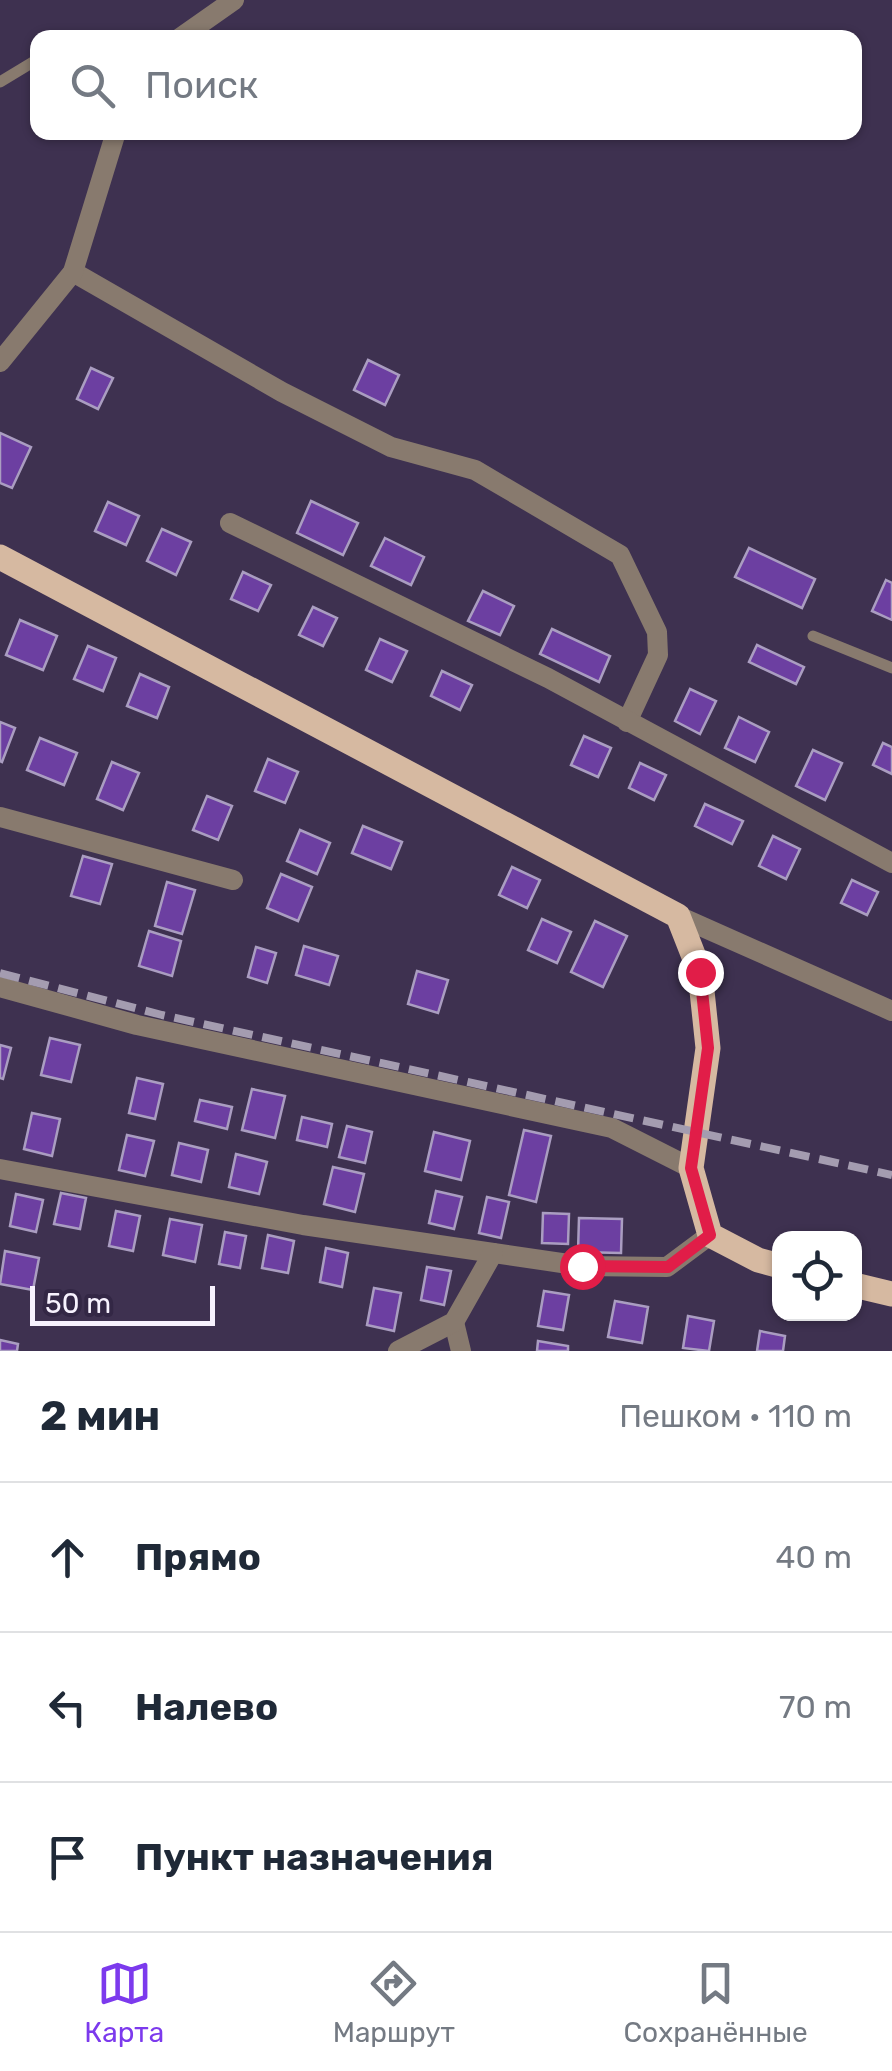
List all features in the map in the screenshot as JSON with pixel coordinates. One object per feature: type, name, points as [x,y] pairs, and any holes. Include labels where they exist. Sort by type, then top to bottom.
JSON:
[{"type":"main road","points":[[0,558],[678,916],[700,972],[708,1048],[691,1168],[710,1235],[772,1264]]},
{"type":"main road","points":[[862,1287],[892,1294]]},
{"type":"street","points":[[191,30],[234,0]]},
{"type":"street","points":[[0,362],[73,272],[114,140]]},
{"type":"street","points":[[73,272],[282,392],[391,447],[475,470],[620,555],[658,632],[658,655],[627,722]]},
{"type":"street","points":[[230,523],[548,678],[892,863]]},
{"type":"street","points":[[0,817],[234,880]]},
{"type":"street","points":[[678,916],[892,1012]]},
{"type":"street","points":[[0,987],[137,1025],[612,1128],[691,1168]]},
{"type":"street","points":[[0,1169],[303,1224],[582,1266],[668,1267],[710,1235]]},
{"type":"street","points":[[398,1351],[454,1322],[493,1253]]},
{"type":"street","points":[[454,1322],[461,1351]]},
{"type":"lane","points":[[0,82],[30,64]]},
{"type":"lane","points":[[813,636],[892,668]]},
{"type":"building","points":[[368,360],[399,375],[385,405],[354,390]]},
{"type":"building","points":[[91,368],[113,378],[98,409],[77,399]]},
{"type":"building","points":[[0,433],[31,447],[12,488],[0,483]]},
{"type":"building","points":[[311,501],[358,523],[343,555],[297,533]]},
{"type":"building","points":[[108,502],[139,516],[126,545],[95,531]]},
{"type":"building","points":[[162,529],[191,542],[176,575],[147,561]]},
{"type":"building","points":[[385,538],[424,557],[411,585],[371,566]]},
{"type":"building","points":[[749,548],[815,579],[802,608],[735,577]]},
{"type":"building","points":[[243,572],[271,585],[258,611],[231,599]]},
{"type":"building","points":[[886,580],[892,583],[892,620],[872,611]]},
{"type":"building","points":[[483,591],[514,606],[500,635],[468,621]]},
{"type":"building","points":[[313,607],[337,618],[323,646],[299,635]]},
{"type":"building","points":[[20,620],[57,636],[43,670],[6,655]]},
{"type":"building","points":[[552,629],[610,656],[599,682],[540,654]]},
{"type":"building","points":[[380,639],[407,651],[392,682],[366,670]]},
{"type":"building","points":[[757,645],[804,667],[796,684],[749,662]]},
{"type":"building","points":[[88,646],[116,658],[103,691],[74,679]]},
{"type":"building","points":[[442,671],[472,685],[460,710],[431,696]]},
{"type":"building","points":[[140,674],[169,687],[157,718],[127,706]]},
{"type":"building","points":[[690,689],[716,701],[700,734],[675,721]]},
{"type":"building","points":[[739,717],[769,732],[755,762],[725,748]]},
{"type":"building","points":[[0,722],[15,728],[2,762],[0,761]]},
{"type":"building","points":[[584,736],[611,748],[598,777],[571,765]]},
{"type":"building","points":[[40,738],[77,753],[64,785],[27,770]]},
{"type":"building","points":[[883,743],[892,747],[892,774],[873,765]]},
{"type":"building","points":[[813,750],[842,763],[825,800],[796,786]]},
{"type":"building","points":[[268,759],[298,772],[285,803],[255,791]]},
{"type":"building","points":[[112,762],[139,773],[123,810],[97,799]]},
{"type":"building","points":[[640,763],[666,775],[654,800],[629,788]]},
{"type":"building","points":[[207,796],[232,806],[218,840],[193,830]]},
{"type":"building","points":[[705,804],[743,821],[732,844],[695,826]]},
{"type":"building","points":[[363,826],[402,842],[391,869],[352,853]]},
{"type":"building","points":[[300,830],[330,843],[317,874],[287,861]]},
{"type":"building","points":[[773,836],[800,849],[786,879],[759,866]]},
{"type":"building","points":[[83,856],[112,864],[100,904],[71,896]]},
{"type":"building","points":[[512,867],[540,880],[527,908],[499,895]]},
{"type":"building","points":[[281,874],[312,887],[298,921],[267,908]]},
{"type":"building","points":[[852,880],[878,892],[867,915],[841,903]]},
{"type":"building","points":[[167,882],[195,890],[182,934],[155,926]]},
{"type":"building","points":[[542,919],[571,932],[557,963],[528,950]]},
{"type":"building","points":[[595,921],[627,936],[603,987],[571,972]]},
{"type":"building","points":[[149,931],[181,941],[172,976],[139,966]]},
{"type":"building","points":[[304,946],[338,956],[329,985],[296,975]]},
{"type":"building","points":[[256,947],[276,953],[267,983],[248,977]]},
{"type":"building","points":[[417,971],[448,980],[438,1013],[408,1004]]},
{"type":"building","points":[[50,1038],[80,1045],[71,1082],[41,1075]]},
{"type":"building","points":[[0,1045],[11,1048],[3,1079],[0,1078]]},
{"type":"building","points":[[137,1078],[163,1084],[155,1119],[129,1113]]},
{"type":"building","points":[[252,1089],[285,1096],[275,1138],[242,1130]]},
{"type":"building","points":[[200,1100],[232,1107],[227,1129],[195,1121]]},
{"type":"building","points":[[32,1113],[60,1119],[52,1156],[24,1149]]},
{"type":"building","points":[[302,1117],[332,1124],[327,1147],[297,1140]]},
{"type":"building","points":[[347,1126],[372,1132],[365,1163],[339,1157]]},
{"type":"building","points":[[524,1130],[551,1136],[536,1202],[509,1195]]},
{"type":"building","points":[[434,1132],[470,1141],[461,1180],[425,1171]]},
{"type":"building","points":[[127,1135],[154,1141],[145,1176],[119,1170]]},
{"type":"building","points":[[179,1143],[208,1150],[201,1182],[172,1175]]},
{"type":"building","points":[[236,1154],[267,1162],[259,1194],[229,1187]]},
{"type":"building","points":[[333,1167],[364,1174],[355,1212],[324,1204]]},
{"type":"building","points":[[436,1191],[462,1197],[454,1229],[429,1223]]},
{"type":"building","points":[[61,1193],[86,1198],[80,1229],[54,1224]]},
{"type":"building","points":[[16,1194],[43,1200],[36,1232],[10,1226]]},
{"type":"building","points":[[487,1197],[509,1202],[501,1238],[479,1233]]},
{"type":"building","points":[[116,1211],[140,1216],[133,1251],[109,1246]]},
{"type":"building","points":[[543,1213],[569,1214],[568,1244],[542,1243]]},
{"type":"building","points":[[579,1218],[622,1219],[621,1253],[578,1252]]},
{"type":"building","points":[[170,1219],[202,1225],[195,1262],[163,1255]]},
{"type":"building","points":[[225,1232],[246,1236],[240,1268],[219,1264]]},
{"type":"building","points":[[268,1235],[294,1241],[288,1273],[262,1268]]},
{"type":"building","points":[[326,1248],[348,1253],[342,1287],[320,1282]]},
{"type":"building","points":[[5,1251],[39,1258],[33,1290],[0,1284]]},
{"type":"building","points":[[427,1267],[451,1271],[444,1305],[421,1300]]},
{"type":"building","points":[[374,1288],[401,1293],[394,1331],[367,1325]]},
{"type":"building","points":[[544,1291],[569,1295],[563,1330],[538,1326]]},
{"type":"building","points":[[615,1301],[648,1307],[642,1343],[608,1337]]},
{"type":"building","points":[[688,1316],[714,1321],[709,1351],[683,1348]]},
{"type":"building","points":[[760,1331],[785,1336],[783,1351],[757,1351]]},
{"type":"building","points":[[0,1340],[18,1344],[17,1351],[0,1351]]},
{"type":"building","points":[[538,1341],[568,1346],[568,1351],[537,1351]]},
{"type":"railway","points":[[0,973],[162,1015],[892,1175]]},
{"type":"route","points":[[582,1266],[668,1267],[710,1235],[691,1168],[708,1048],[700,972]]}]
